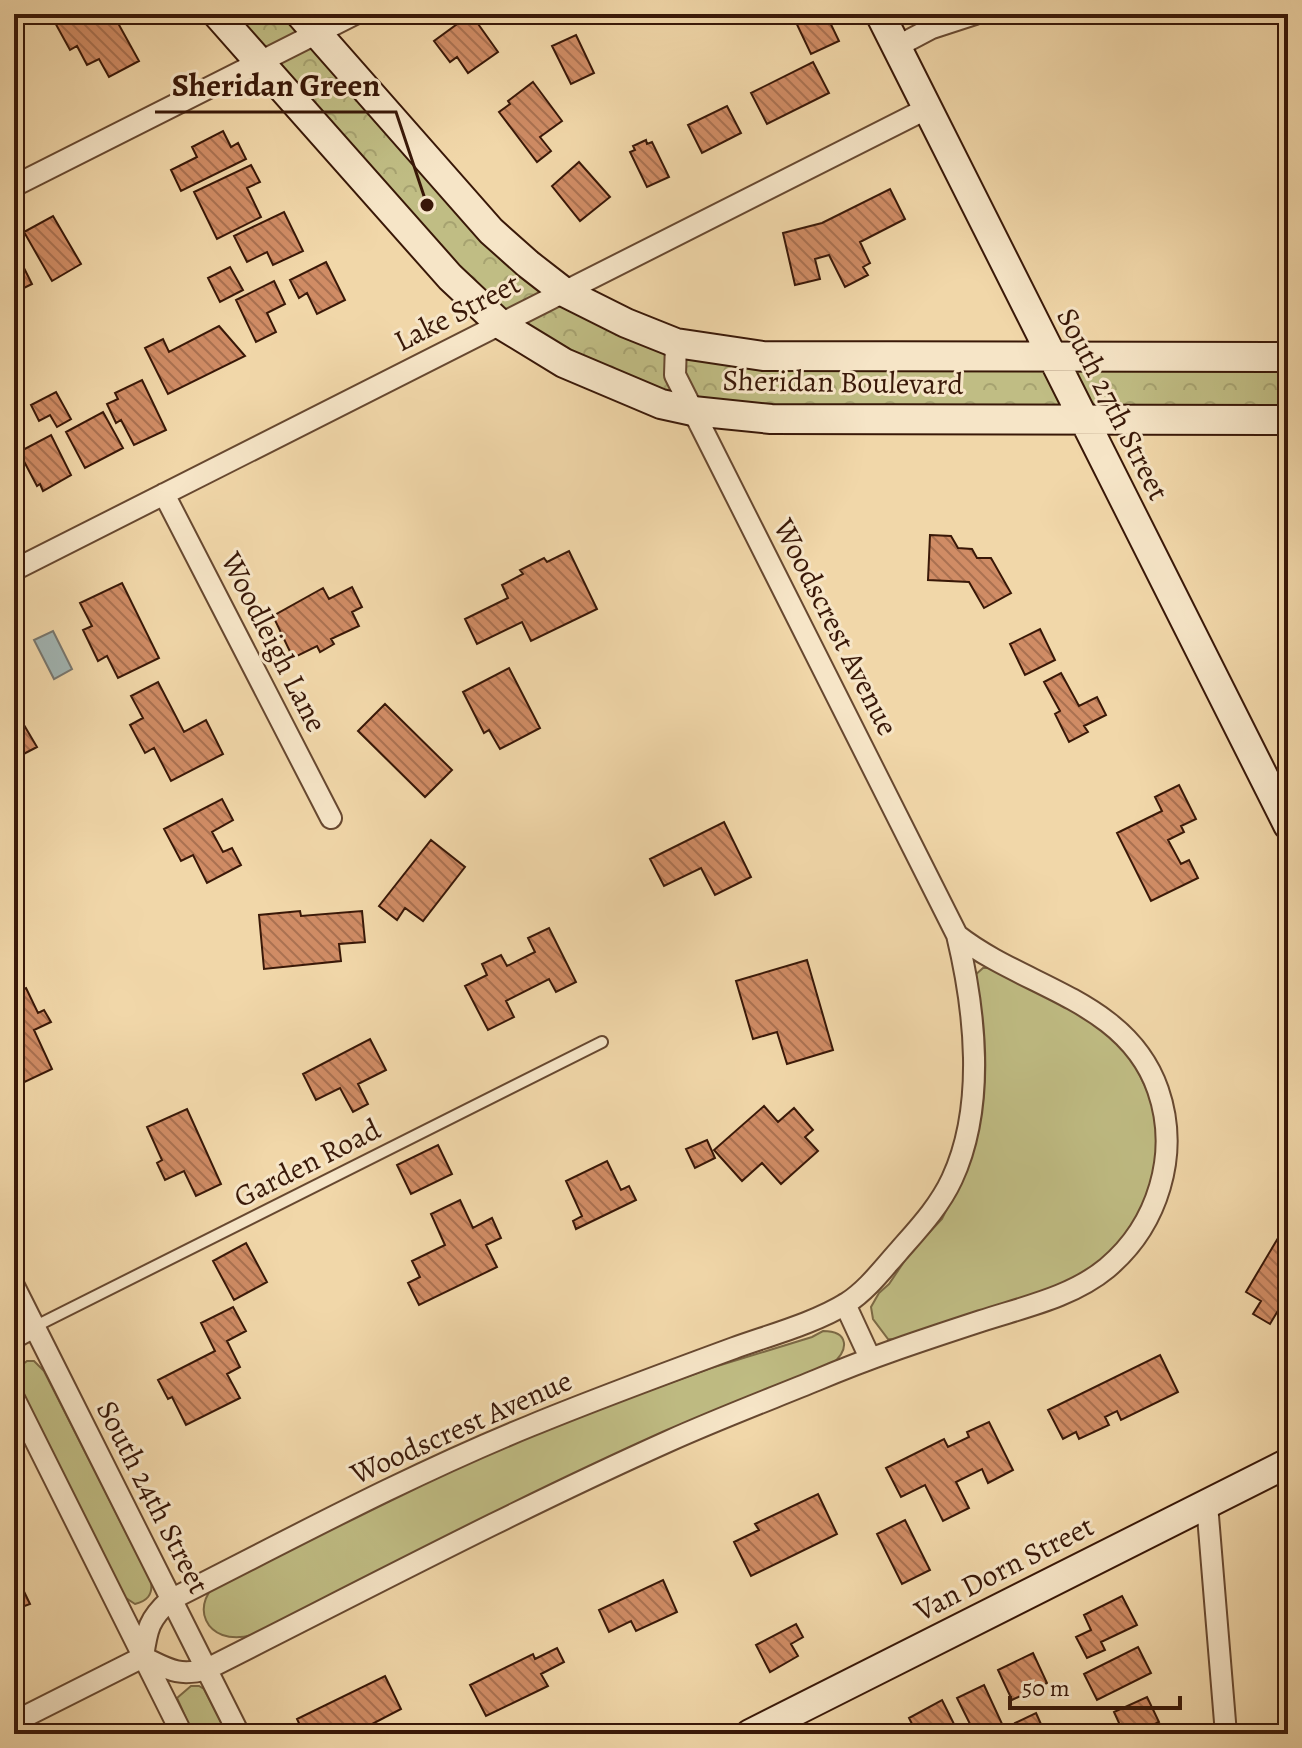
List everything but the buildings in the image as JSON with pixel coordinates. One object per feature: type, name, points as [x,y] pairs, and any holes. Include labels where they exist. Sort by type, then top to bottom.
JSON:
[{"type":"main road","name":"Sheridan Boulevard","points":[[217,14],[450,277],[500,324],[564,363],[661,404],[693,411],[771,419],[1288,420]]},
{"type":"main road","name":"South 27th Street","points":[[880,14],[1083,420],[1284,808]]},
{"type":"main road","name":"Sheridan Boulevard","points":[[308,24],[491,231],[528,264],[564,292],[626,323],[676,343],[763,356],[1288,357]]},
{"type":"main road","name":"Van Dorn Street","points":[[750,1734],[1288,1463]]},
{"type":"street","points":[[14,186],[260,62],[308,24],[355,14]]},
{"type":"street","points":[[896,47],[932,28],[975,14]]},
{"type":"street","name":"Lake Street","points":[[14,570],[928,108]]},
{"type":"street","name":"Woodscrest Avenue","points":[[676,343],[675,375],[957,935],[970,993],[974,1062],[972,1100],[953,1178],[935,1210],[876,1277],[845,1304],[467,1452],[170,1600],[157,1612],[148,1628],[143,1657],[174,1672],[191,1673],[207,1669],[670,1440],[870,1358],[1069,1292],[1109,1266],[1145,1224],[1164,1176],[1165,1120],[1159,1092],[1149,1069],[1134,1045],[1097,1012],[981,954],[957,935]]},
{"type":"street","name":"Woodleigh Lane","points":[[164,494],[331,818]]},
{"type":"street","name":"South 24th Street","points":[[14,1286],[239,1734]]},
{"type":"street","points":[[845,1304],[870,1358]]},
{"type":"street","points":[[14,1338],[34,1327]]},
{"type":"street","points":[[14,1398],[182,1734]]},
{"type":"street","points":[[1207,1504],[1226,1734]]},
{"type":"street","points":[[14,1722],[143,1657]]},
{"type":"lane","name":"Garden Road","points":[[34,1327],[602,1042]]},
{"type":"green space","points":[[217,14],[300,14],[528,264],[676,343],[1288,357],[1288,420],[693,411],[500,324]]},
{"type":"green space","points":[[983,968],[989,968],[1086,1015],[1119,1043],[1135,1065],[1152,1101],[1159,1130],[1158,1174],[1142,1217],[1116,1250],[1063,1287],[900,1340],[888,1339],[873,1319],[871,1307],[910,1253],[942,1219],[960,1182],[974,976]]},
{"type":"green space","points":[[823,1331],[838,1334],[844,1342],[844,1348],[831,1365],[252,1635],[222,1635],[212,1629],[206,1620],[206,1599],[212,1588],[224,1578],[532,1433]]},
{"type":"green space","points":[[27,1361],[34,1361],[44,1371],[151,1582],[150,1594],[143,1601],[135,1604],[123,1596],[16,1383],[17,1369]]},
{"type":"green space","points":[[191,1686],[204,1689],[227,1734],[193,1734],[177,1698]]},
{"type":"shaded area","points":[[53,631],[72,669],[54,679],[34,640]]},
{"type":"place","name":"Sheridan Green","points":[[427,205]]}]
